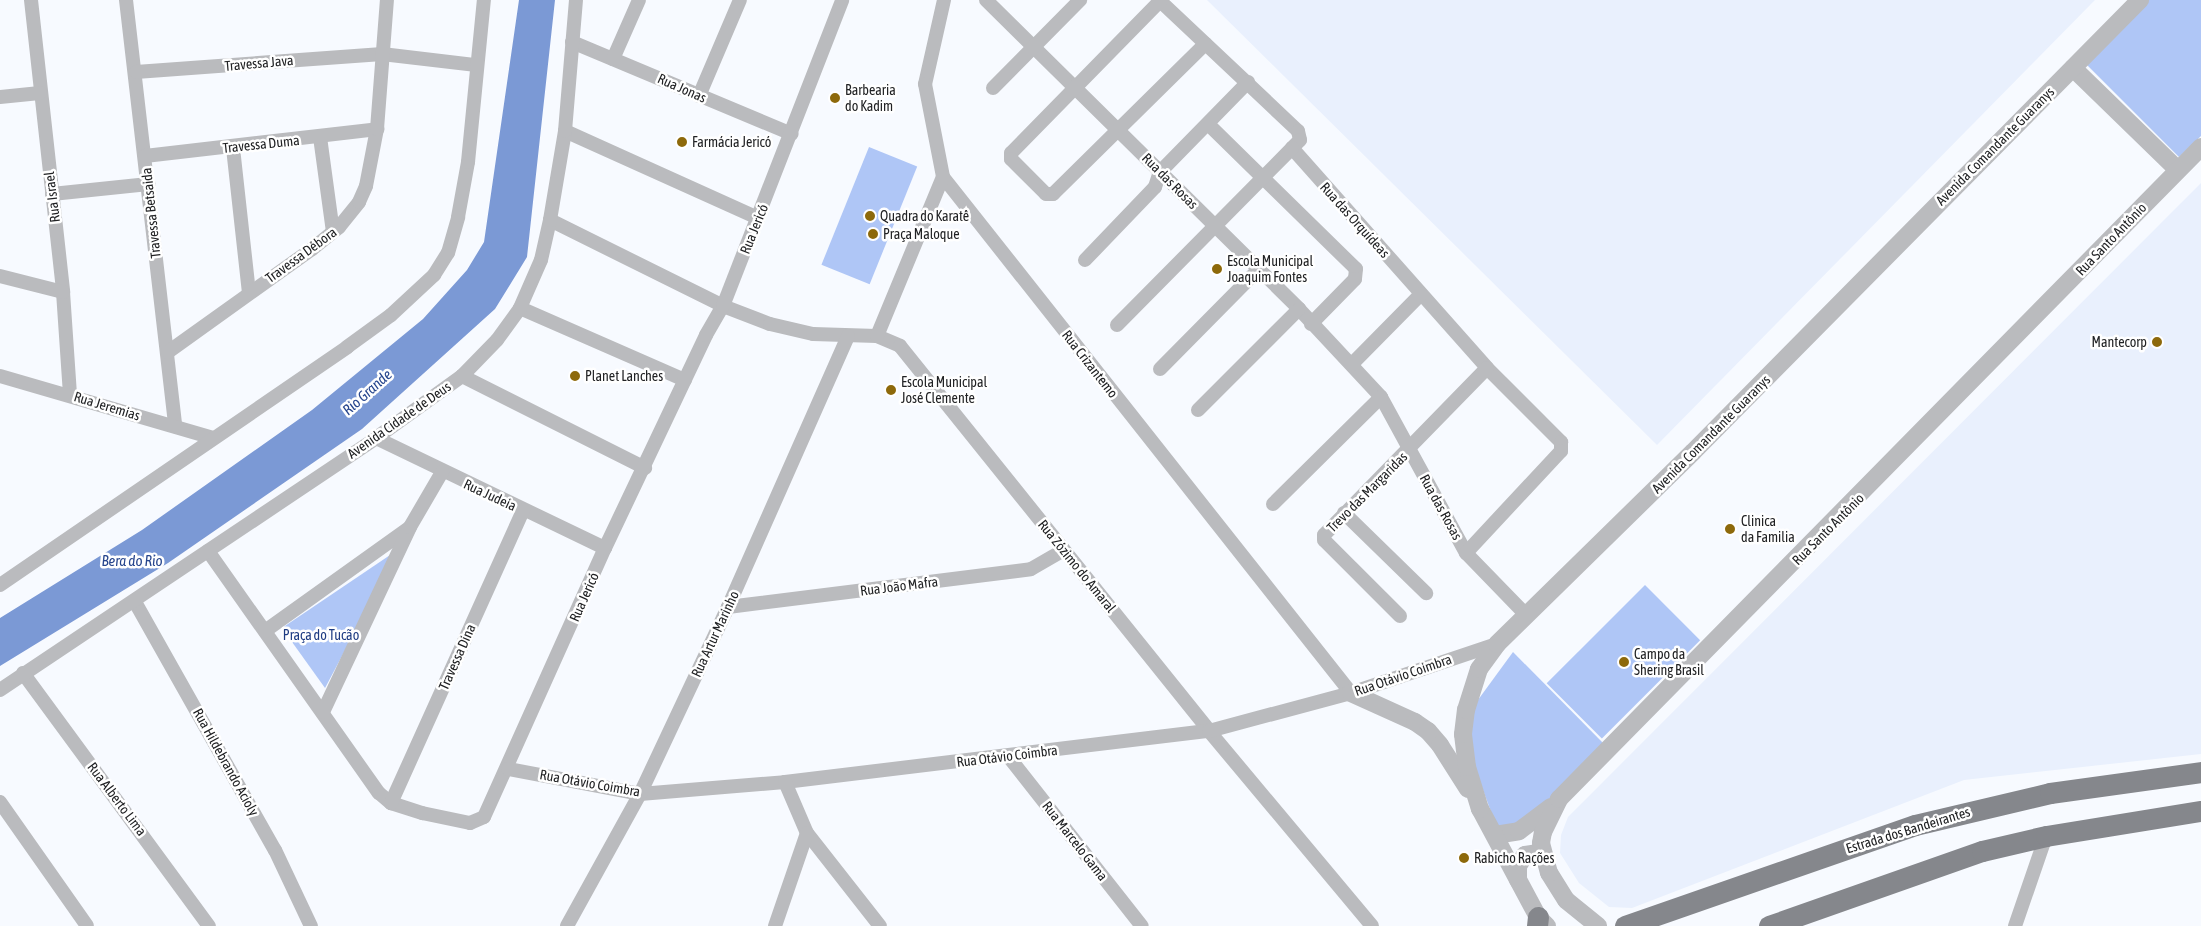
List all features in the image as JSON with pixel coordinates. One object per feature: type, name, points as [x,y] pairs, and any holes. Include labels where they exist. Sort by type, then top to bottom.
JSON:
[{"type":"main road","name":"Estrada dos Bandeirantes","points":[[1625,926],[1915,825],[2050,793],[2201,772]]},
{"type":"main road","points":[[1769,926],[1982,851],[2046,836],[2201,811]]},
{"type":"street","name":"Rua Israel","points":[[31,0],[63,292],[70,394]]},
{"type":"street","name":"Travessa Betsaida","points":[[126,0],[136,72],[175,426]]},
{"type":"street","name":"Travessa Débora","points":[[168,352],[333,232],[359,202],[366,186],[376,129],[387,0]]},
{"type":"street","points":[[0,584],[391,315],[434,275],[448,253],[458,218],[468,162],[476,65],[484,0]]},
{"type":"street","name":"Avenida Cidade de Deus","points":[[0,690],[23,673],[135,602],[376,438],[462,376],[497,340],[520,308],[541,260],[550,220],[565,131],[576,0]]},
{"type":"street","points":[[613,59],[639,0]]},
{"type":"street","points":[[700,96],[740,0]]},
{"type":"street","name":"Rua Jericó","points":[[208,551],[323,712],[367,778],[391,803],[422,813],[470,823],[479,821],[508,769],[605,548],[646,468],[685,380],[723,306],[792,134],[842,0]]},
{"type":"street","name":"Rua Crizantemo","points":[[944,0],[925,84],[943,177],[1351,693]]},
{"type":"street","points":[[993,88],[1080,0]]},
{"type":"street","points":[[1117,326],[1300,140],[1298,131],[1159,0],[1076,88],[1011,153],[1011,159],[1051,196],[1205,44]]},
{"type":"street","name":"Avenida Comandante Guaranys","points":[[1541,923],[1480,809],[1467,767],[1463,734],[1466,710],[1479,669],[1497,644],[2140,0]]},
{"type":"street","name":"Rua das Rosas","points":[[991,2],[1117,130],[1299,309],[1381,397],[1408,450],[1466,553],[1527,616]]},
{"type":"street","name":"Rua Jonas","points":[[572,42],[792,134]]},
{"type":"street","name":"Travessa Java","points":[[136,72],[382,54],[476,65]]},
{"type":"street","points":[[2073,68],[2178,170]]},
{"type":"street","points":[[1085,260],[1155,187],[1160,172],[1248,82]]},
{"type":"street","points":[[0,97],[40,93]]},
{"type":"street","points":[[1208,124],[1352,264],[1357,273],[1311,324]]},
{"type":"street","name":"Travessa Duma","points":[[145,156],[233,148],[376,129]]},
{"type":"street","points":[[565,131],[758,218]]},
{"type":"street","points":[[320,137],[333,232]]},
{"type":"street","name":"Rua Santo Antônio","points":[[1598,926],[1566,900],[1555,886],[1545,859],[1543,832],[1560,799],[2201,146]]},
{"type":"street","points":[[233,148],[249,293]]},
{"type":"street","name":"Rua das Orquídeas","points":[[1292,148],[1487,368],[1562,447],[1466,553]]},
{"type":"street","points":[[877,336],[943,177]]},
{"type":"street","points":[[52,194],[148,184]]},
{"type":"street","name":"Rua Zózimo do Amaral","points":[[550,220],[723,306],[793,331],[848,336],[877,336],[889,339],[908,353],[1209,731],[1372,926]]},
{"type":"street","points":[[1160,369],[1258,270]]},
{"type":"street","points":[[0,276],[63,292]]},
{"type":"street","points":[[1352,364],[1421,294]]},
{"type":"street","points":[[520,308],[602,346],[685,380]]},
{"type":"street","points":[[1198,410],[1299,309]]},
{"type":"street","name":"Rua Artur Marinho","points":[[568,926],[640,794],[728,607],[848,336]]},
{"type":"street","name":"Trevo das Margaridas","points":[[1400,616],[1324,540],[1327,529],[1408,450],[1487,368]]},
{"type":"street","name":"Rua Jeremias","points":[[0,376],[70,394],[213,438]]},
{"type":"street","points":[[462,376],[646,468]]},
{"type":"street","points":[[1273,504],[1381,397]]},
{"type":"street","name":"Rua Judeia","points":[[376,438],[442,472],[605,548]]},
{"type":"street","points":[[323,712],[410,527],[442,472]]},
{"type":"street","name":"Travessa Dina","points":[[391,803],[524,510]]},
{"type":"street","points":[[1344,513],[1426,593]]},
{"type":"street","points":[[265,630],[410,527]]},
{"type":"street","name":"Rua João Mafra","points":[[728,607],[1031,569],[1064,550]]},
{"type":"street","name":"Rua Hildebrando Acioly","points":[[135,602],[275,850],[311,926]]},
{"type":"street","name":"Rua Otávio Coimbra","points":[[508,769],[640,794],[785,782],[1209,731],[1351,693],[1497,644]]},
{"type":"street","name":"Rua Alberto Lima","points":[[23,673],[208,926]]},
{"type":"street","points":[[1351,693],[1414,722],[1428,731],[1440,745],[1480,809]]},
{"type":"street","name":"Rua Marcelo Gama","points":[[1008,756],[1142,926]]},
{"type":"street","points":[[785,782],[807,833],[880,926]]},
{"type":"street","points":[[1495,835],[1513,834],[1528,826],[1560,799]]},
{"type":"street","points":[[0,802],[87,926]]},
{"type":"street","points":[[775,926],[807,833]]},
{"type":"street","points":[[2015,926],[2046,836]]},
{"type":"street","points":[[1518,880],[1518,866],[1526,855],[1537,853],[1545,859]]},
{"type":"shaded area","points":[[1207,0],[2095,0],[1657,445]]},
{"type":"shaded area","points":[[2201,183],[2201,754],[1964,780],[1632,908],[1609,907],[1579,883],[1560,853],[1561,835],[1568,817]]},
{"type":"green space","points":[[2145,0],[2201,0],[2201,136],[2179,157],[2085,63]]},
{"type":"green space","name":"Quadra do Karatê","points":[[869,147],[917,166],[870,284],[821,265]]},
{"type":"green space","name":"Praça do Tucão","points":[[399,549],[325,688],[282,628]]},
{"type":"green space","name":"Campo da Shering Brasil","points":[[1645,585],[1700,640],[1602,738],[1547,683]]},
{"type":"green space","points":[[1513,652],[1604,744],[1528,820],[1497,828],[1476,771],[1470,740],[1475,704]]},
{"type":"water","points":[[519,0],[555,0],[527,257],[495,309],[362,429],[168,563],[0,666],[0,618],[142,530],[312,410],[423,319],[467,270],[484,242]]},
{"type":"place","name":"Barbearia do Kadim","points":[[835,98]]},
{"type":"place","name":"Farmácia Jericó","points":[[682,142]]},
{"type":"place","name":"Quadra do Karatê","points":[[870,216]]},
{"type":"place","name":"Praça Maloque","points":[[873,234]]},
{"type":"place","name":"Escola Municipal Joaquim Fontes","points":[[1217,269]]},
{"type":"place","name":"Mantecorp","points":[[2157,342]]},
{"type":"place","name":"Planet Lanches","points":[[575,376]]},
{"type":"place","name":"Escola Municipal José Clemente","points":[[891,390]]},
{"type":"place","name":"Clinica da Familia","points":[[1730,529]]},
{"type":"place","name":"Campo da Shering Brasil","points":[[1624,662]]},
{"type":"place","name":"Rabicho Rações","points":[[1464,858]]},
{"type":"water label","name":"Rio Grande","points":[[367,392]]},
{"type":"water label","name":"Bera do Rio","points":[[132,561]]}]
